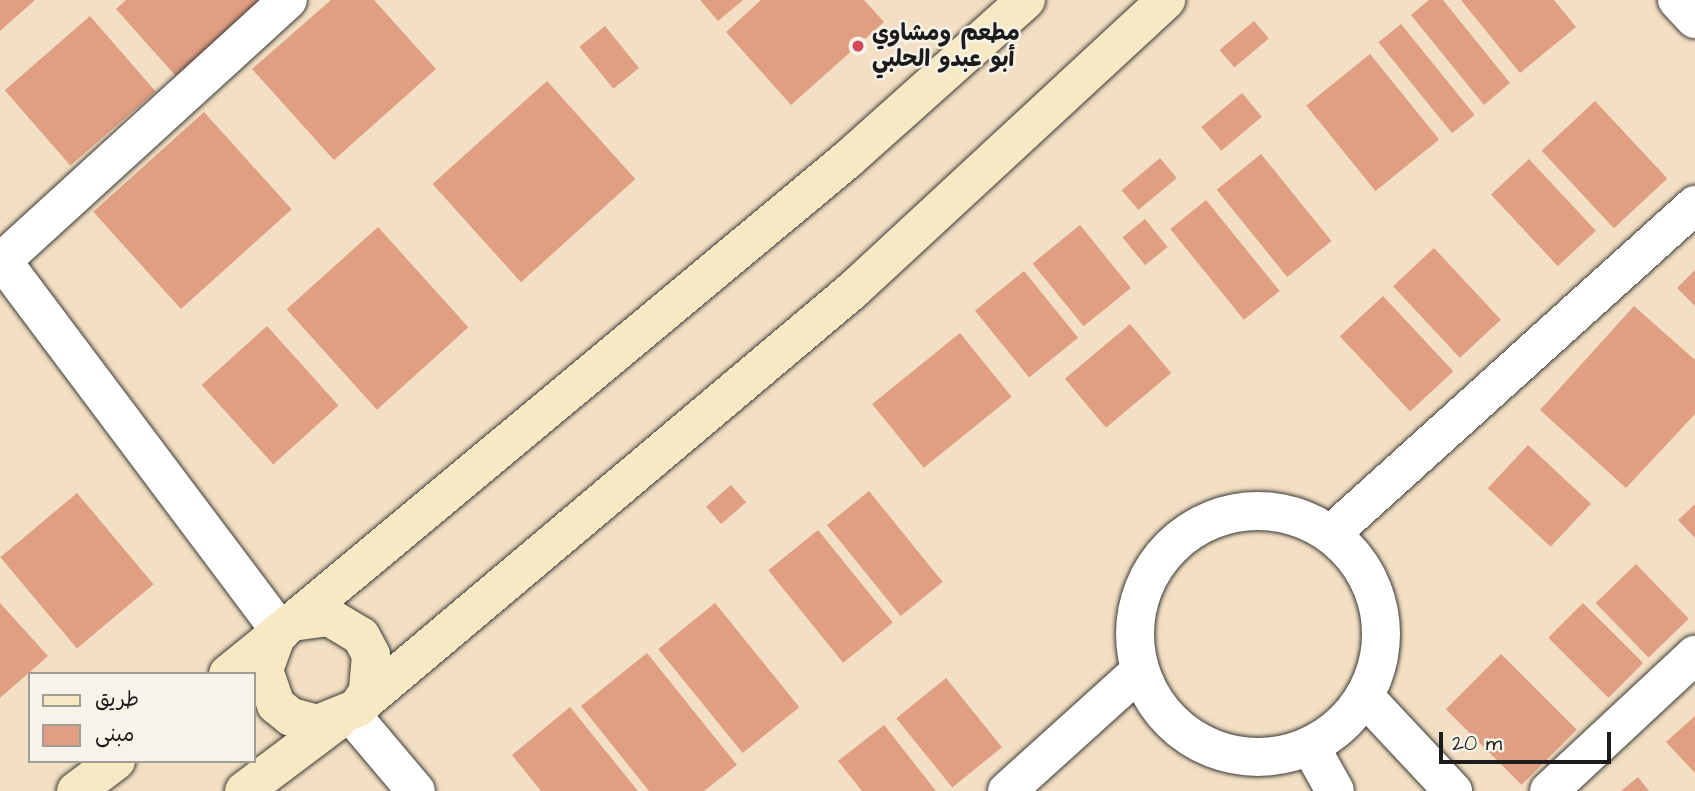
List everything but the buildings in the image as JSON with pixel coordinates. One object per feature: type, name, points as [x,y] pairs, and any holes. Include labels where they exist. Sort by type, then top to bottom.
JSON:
[{"type":"main road","points":[[230,672],[848,160],[1026,0]]},
{"type":"main road","points":[[244,791],[348,714],[853,290],[1166,0]]},
{"type":"main road","points":[[329,617],[361,636],[372,673],[348,714],[300,721],[276,705],[264,670],[283,630],[329,617]]},
{"type":"main road","points":[[76,791],[113,763]]},
{"type":"street","points":[[283,630],[1,260],[288,0]]},
{"type":"street","points":[[1677,0],[1695,19]]},
{"type":"street","points":[[1331,534],[1695,205]]},
{"type":"street","points":[[1258,511],[1296,517],[1331,534],[1357,559],[1375,591],[1382,626],[1379,664],[1365,697],[1341,726],[1310,746],[1270,757],[1227,754],[1189,737],[1158,708],[1140,671],[1134,633],[1141,596],[1158,561],[1186,534],[1221,516],[1258,511]]},
{"type":"street","points":[[1549,791],[1695,655]]},
{"type":"street","points":[[1007,791],[1140,671]]},
{"type":"street","points":[[1365,697],[1453,791]]},
{"type":"street","points":[[348,714],[416,791]]},
{"type":"street","points":[[1310,746],[1335,791]]},
{"type":"place","name":"مطعم ومشاوي أبو عبدو الحلبي","points":[[858,46]]}]
